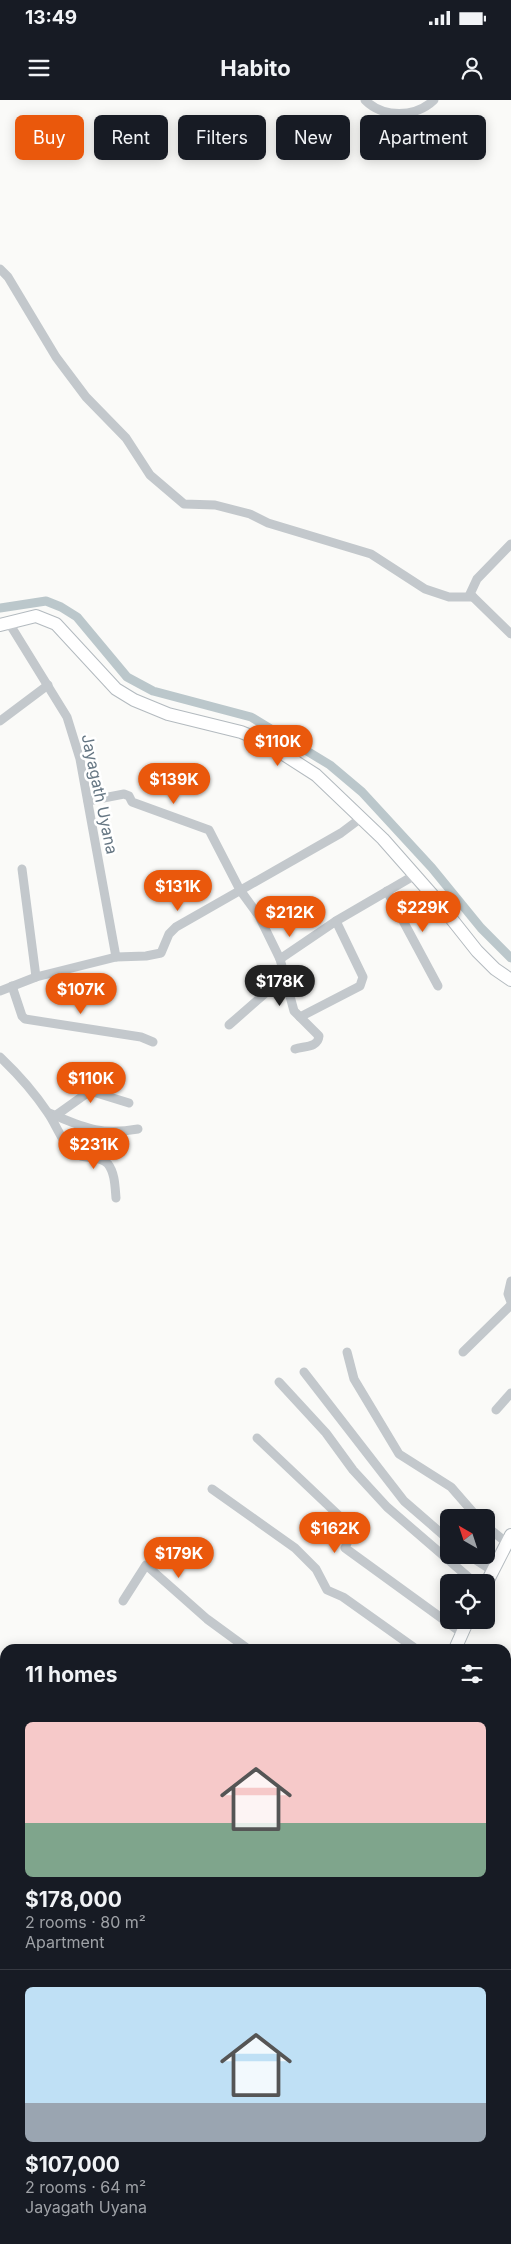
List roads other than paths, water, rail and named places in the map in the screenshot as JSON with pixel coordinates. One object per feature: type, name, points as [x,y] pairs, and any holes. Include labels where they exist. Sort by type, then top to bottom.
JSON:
[{"type":"main road","points":[[4,624],[36,616],[56,624],[116,689],[168,714],[241,732],[263,741],[316,775],[383,839],[435,898],[477,951],[511,980]]},
{"type":"main road","points":[[491,1574],[509,1539]]},
{"type":"main road","points":[[457,1644],[464,1629]]},
{"type":"street","points":[[365,100],[375,110],[392,113],[415,112],[428,106],[434,100]]},
{"type":"street","points":[[0,269],[8,277],[56,358],[86,397],[126,438],[150,475],[184,504],[215,505],[250,514],[268,523],[371,554],[425,589],[449,597],[473,596]]},
{"type":"street","points":[[511,544],[477,579],[470,594],[511,634]]},
{"type":"street","name":"Jayagath Uyana","points":[[4,624],[48,685],[67,717],[80,759],[116,957]]},
{"type":"street","points":[[0,721],[48,685]]},
{"type":"street","points":[[88,801],[124,794],[129,796],[132,802],[209,830],[240,890],[259,916],[280,959],[294,1011],[319,1036],[315,1045],[295,1050]]},
{"type":"street","points":[[0,991],[36,977],[116,957],[146,956],[161,953],[169,934],[176,927],[340,834],[361,818]]},
{"type":"street","points":[[22,868],[36,977]]},
{"type":"street","points":[[280,959],[336,921],[415,876]]},
{"type":"street","points":[[388,891],[438,986]]},
{"type":"street","points":[[300,1017],[360,986],[363,982],[363,976],[336,921]]},
{"type":"street","points":[[229,1025],[285,976]]},
{"type":"street","points":[[12,986],[22,1016],[25,1019],[141,1037],[153,1042]]},
{"type":"street","points":[[0,1057],[23,1078],[52,1114],[71,1151],[81,1158],[98,1158],[107,1163],[113,1173],[116,1198]]},
{"type":"street","points":[[52,1114],[90,1091],[128,1104]]},
{"type":"street","points":[[52,1114],[88,1129],[101,1132],[138,1129]]},
{"type":"street","points":[[463,1352],[511,1303],[508,1294],[511,1282]]},
{"type":"street","points":[[346,1352],[354,1379],[399,1454],[452,1487],[470,1509]]},
{"type":"street","points":[[304,1372],[404,1501],[440,1532]]},
{"type":"street","points":[[279,1382],[326,1433],[353,1470],[387,1507],[465,1574]]},
{"type":"street","points":[[496,1410],[511,1394]]},
{"type":"street","points":[[257,1438],[353,1529],[345,1548],[462,1632]]},
{"type":"street","points":[[212,1489],[295,1548],[316,1569],[327,1590],[343,1597],[409,1644]]},
{"type":"street","points":[[495,1531],[509,1539]]},
{"type":"street","points":[[482,1564],[493,1571]]},
{"type":"street","points":[[122,1601],[146,1565],[207,1619],[241,1644]]},
{"type":"waterway","points":[[0,608],[46,601],[61,607],[77,617],[127,677],[153,691],[251,717],[330,765],[362,792],[432,868],[481,928],[511,958]]}]
